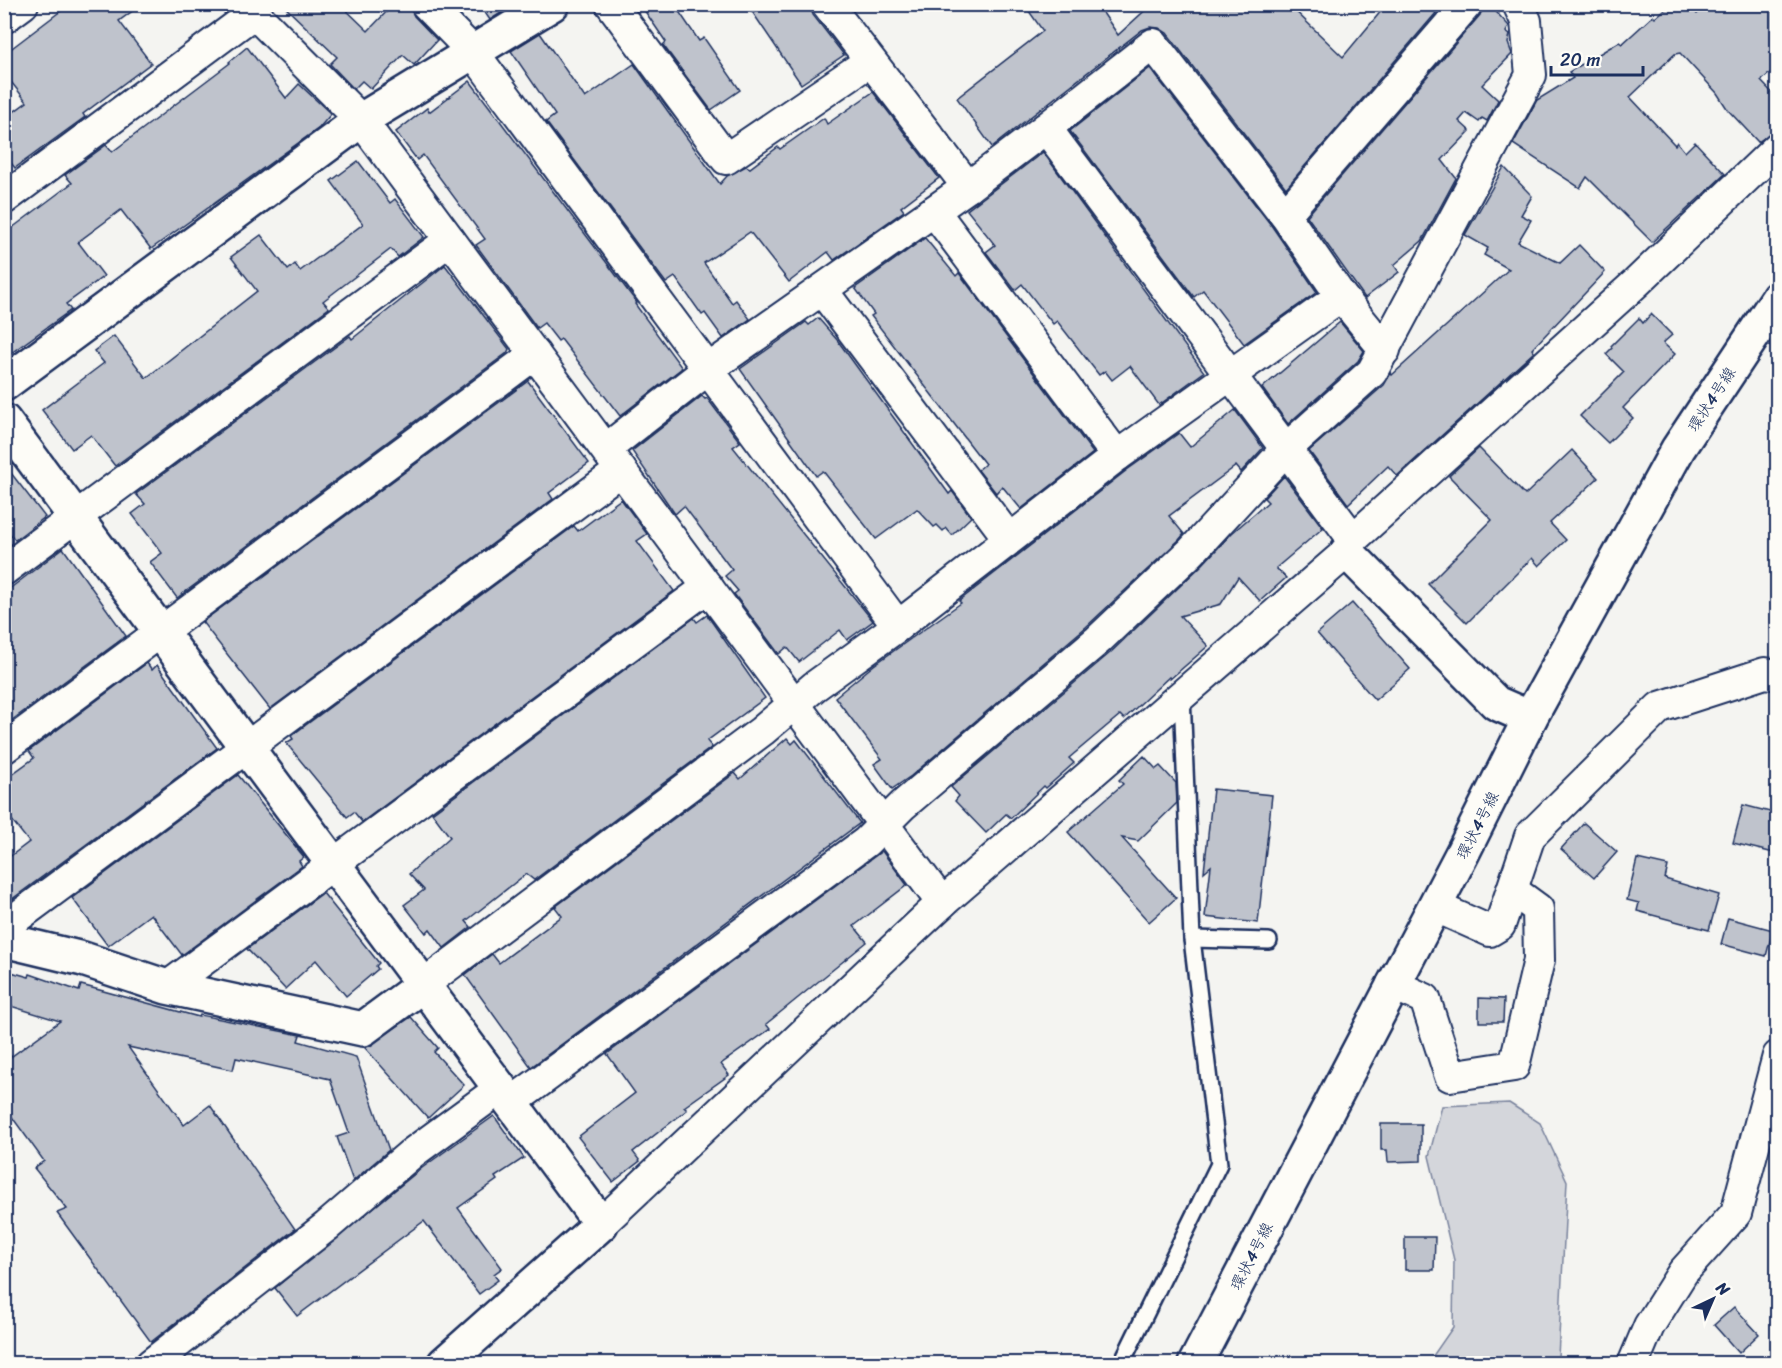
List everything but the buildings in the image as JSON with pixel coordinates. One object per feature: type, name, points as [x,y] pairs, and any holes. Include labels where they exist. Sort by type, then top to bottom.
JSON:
[{"type":"street","points":[[4,18],[22,4]]},
{"type":"street","points":[[426,4],[472,52],[898,626]]},
{"type":"street","points":[[4,384],[361,120],[552,4]]},
{"type":"street","points":[[611,4],[726,159],[870,61]]},
{"type":"street","points":[[827,4],[969,187]]},
{"type":"street","points":[[1285,215],[1467,4]]},
{"type":"street","points":[[151,1364],[327,1226],[411,1154],[507,1095],[866,842],[1106,632],[1191,552],[1286,449],[1372,372],[1531,75],[1526,21],[1518,4]]},
{"type":"street","points":[[4,199],[250,9],[361,120],[942,903]]},
{"type":"street","points":[[4,927],[247,747],[614,460],[707,370],[969,187],[1153,44],[1285,215],[1341,296],[1385,350]]},
{"type":"street","points":[[1046,128],[1286,449],[1350,545],[1496,703],[1530,718]]},
{"type":"street","points":[[444,1364],[601,1224],[942,903],[1182,695],[1350,545],[1636,283],[1778,147]]},
{"type":"street","points":[[934,211],[1117,456]]},
{"type":"street","points":[[4,570],[450,240]]},
{"type":"street","points":[[822,290],[1009,539]]},
{"type":"street","points":[[4,940],[83,959],[167,987],[363,1029],[898,626],[1117,456],[1341,296]]},
{"type":"street","name":"環状4号線","points":[[1195,1364],[1530,718],[1678,449],[1778,298]]},
{"type":"street","points":[[4,748],[535,354]]},
{"type":"street","points":[[4,421],[601,1224]]},
{"type":"street","points":[[167,987],[708,587]]},
{"type":"street","points":[[1434,906],[1490,931],[1500,924],[1530,836],[1660,707],[1765,674],[1778,675]]},
{"type":"street","points":[[1392,984],[1425,999],[1450,1076],[1514,1066],[1539,960],[1539,949],[1538,909],[1512,890]]},
{"type":"street","points":[[1633,1364],[1650,1326],[1683,1272],[1736,1213],[1778,1056]]},
{"type":"lane","points":[[1120,1364],[1219,1164],[1192,939],[1182,695]]},
{"type":"lane","points":[[1192,939],[1269,941]]},
{"type":"shaded area","points":[[1509,1103],[1540,1123],[1567,1181],[1558,1357],[1553,1364],[1428,1363],[1453,1327],[1454,1260],[1429,1156],[1442,1106]]}]
